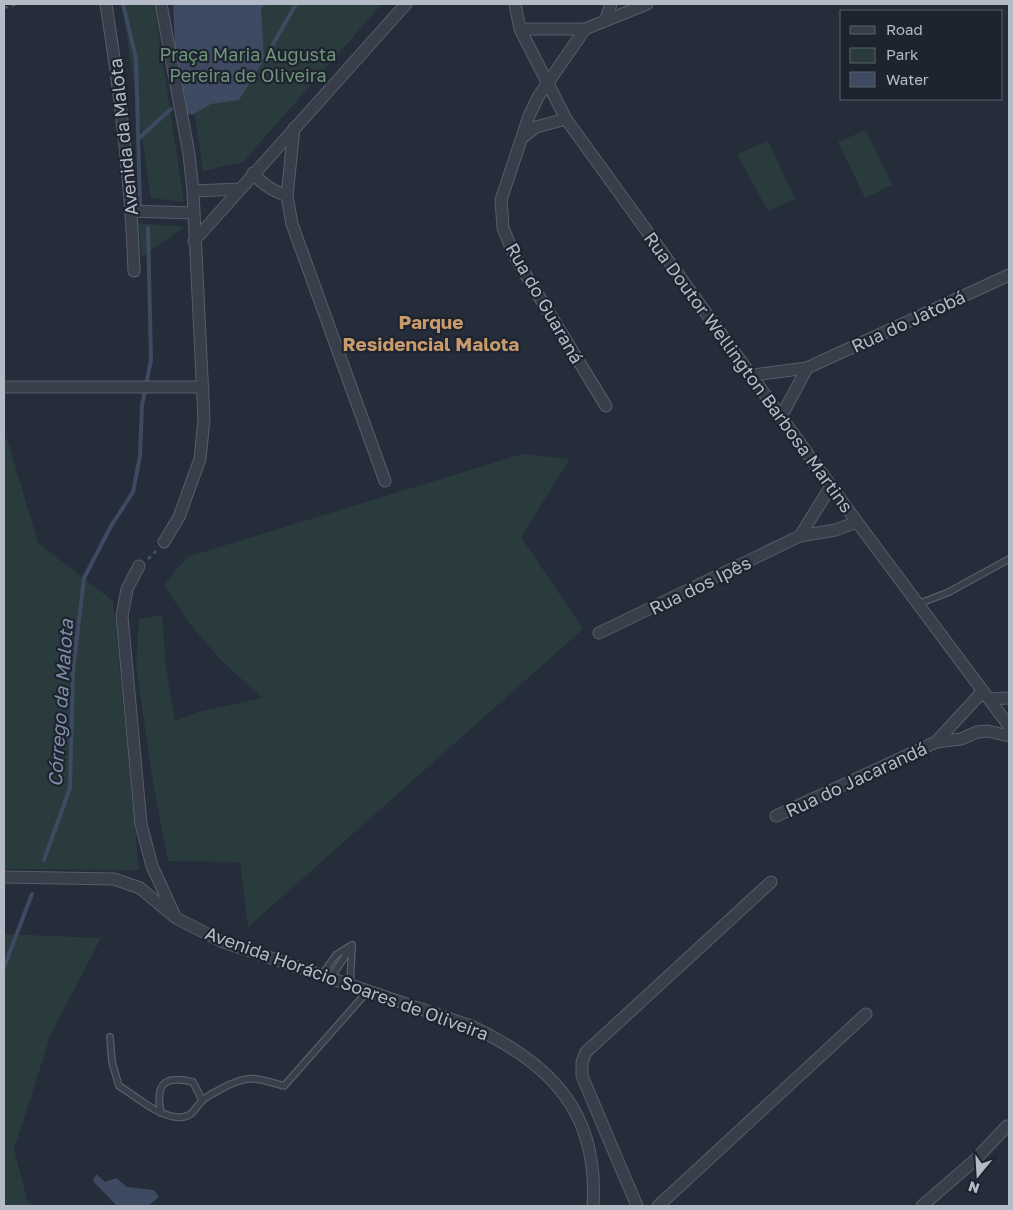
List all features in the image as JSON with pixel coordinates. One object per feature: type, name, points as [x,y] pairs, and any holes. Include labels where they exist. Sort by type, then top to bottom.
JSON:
[{"type":"street","name":"Avenida da Malota","points":[[106,4],[121,99],[132,211],[134,271]]},
{"type":"street","points":[[161,4],[189,154],[193,191],[192,213],[204,419],[200,459],[179,517],[164,542]]},
{"type":"street","points":[[194,240],[253,172],[406,4]]},
{"type":"street","name":"Rua Doutor Wellington Barbosa Martins","points":[[515,4],[520,29],[566,119],[857,522],[1009,726]]},
{"type":"street","points":[[605,21],[611,4]]},
{"type":"street","points":[[520,29],[585,29],[647,4]]},
{"type":"street","name":"Rua do Guaraná","points":[[585,29],[529,116],[501,200],[503,228],[515,258],[606,406]]},
{"type":"street","points":[[523,137],[536,127],[566,119]]},
{"type":"street","points":[[294,128],[287,196],[292,224],[385,481]]},
{"type":"street","points":[[253,172],[265,185],[275,192],[287,196]]},
{"type":"street","points":[[193,191],[240,189]]},
{"type":"street","points":[[132,211],[192,213]]},
{"type":"street","name":"Rua do Jatobá","points":[[753,376],[807,368],[1009,275]]},
{"type":"street","points":[[781,417],[807,368]]},
{"type":"street","points":[[4,387],[203,387]]},
{"type":"street","points":[[800,536],[831,486]]},
{"type":"street","name":"Rua dos Ipês","points":[[599,633],[800,536],[835,530],[857,522]]},
{"type":"street","points":[[139,566],[127,588],[122,616],[139,805],[141,824],[152,866],[176,918]]},
{"type":"street","points":[[986,695],[1009,698]]},
{"type":"street","name":"Rua do Jacarandá","points":[[936,742],[986,695]]},
{"type":"street","name":"Rua do Jacarandá","points":[[776,816],[936,742],[961,739],[977,732],[988,731],[1009,736]]},
{"type":"street","name":"Avenida Horácio Soares de Oliveira","points":[[4,877],[114,879],[140,888],[176,918],[221,941],[350,987],[472,1026],[500,1040],[544,1071],[572,1106],[584,1131],[592,1157],[595,1181],[594,1206]]},
{"type":"street","points":[[637,1206],[582,1076],[582,1062],[586,1052],[771,882]]},
{"type":"street","points":[[658,1206],[866,1014]]},
{"type":"street","points":[[922,1206],[975,1160],[1007,1126]]},
{"type":"lane","points":[[918,604],[949,592],[1009,560]]},
{"type":"lane","points":[[326,977],[352,945]]},
{"type":"lane","points":[[326,977],[336,954],[352,945]]},
{"type":"lane","points":[[350,987],[352,945]]},
{"type":"lane","points":[[110,1038],[112,1062],[119,1086],[161,1113],[177,1118],[191,1114],[197,1109],[202,1100],[239,1080],[251,1078],[284,1086],[367,992]]},
{"type":"lane","points":[[161,1113],[157,1096],[162,1086],[171,1080],[193,1082],[202,1100]]},
{"type":"path","points":[[4,8],[17,4]]},
{"type":"path","points":[[139,566],[164,542]]},
{"type":"green space","points":[[122,4],[154,4],[184,202],[151,198]]},
{"type":"green space","name":"Praça Maria Augusta Pereira de Oliveira","points":[[179,4],[382,4],[243,162],[203,171]]},
{"type":"green space","points":[[866,130],[892,185],[865,198],[838,142]]},
{"type":"green space","points":[[768,141],[795,199],[768,211],[737,154]]},
{"type":"green space","points":[[138,223],[184,227],[142,257]]},
{"type":"green space","points":[[7,438],[38,543],[113,601],[139,870],[4,869],[4,441]]},
{"type":"green space","points":[[522,454],[570,459],[521,537],[583,629],[248,927],[240,862],[168,861],[153,782],[136,665],[139,619],[162,615],[166,668],[175,721],[198,712],[262,698],[220,659],[189,623],[164,585],[187,557]]},
{"type":"green space","points":[[4,934],[101,938],[51,1034],[14,1149],[27,1200],[34,1206],[4,1206]]},
{"type":"water","points":[[173,4],[267,4],[261,8],[264,60],[239,100],[211,104],[192,115],[186,113],[177,73]]},
{"type":"water","points":[[96,1174],[105,1182],[116,1178],[127,1187],[154,1190],[159,1197],[148,1206],[117,1206],[93,1181]]},
{"type":"waterway","name":"Córrego da Malota","points":[[123,4],[136,58],[140,206]]},
{"type":"waterway","points":[[264,60],[296,4]]},
{"type":"waterway","points":[[139,138],[171,109]]},
{"type":"waterway","name":"Córrego da Malota","points":[[44,860],[70,788],[73,671],[84,578],[111,526],[133,492],[140,456],[142,405],[151,360],[148,228]]},
{"type":"waterway","name":"Córrego da Malota","points":[[4,967],[32,894]]},
{"type":"district","name":"Parque Residencial Malota","points":[[431,332]]}]
